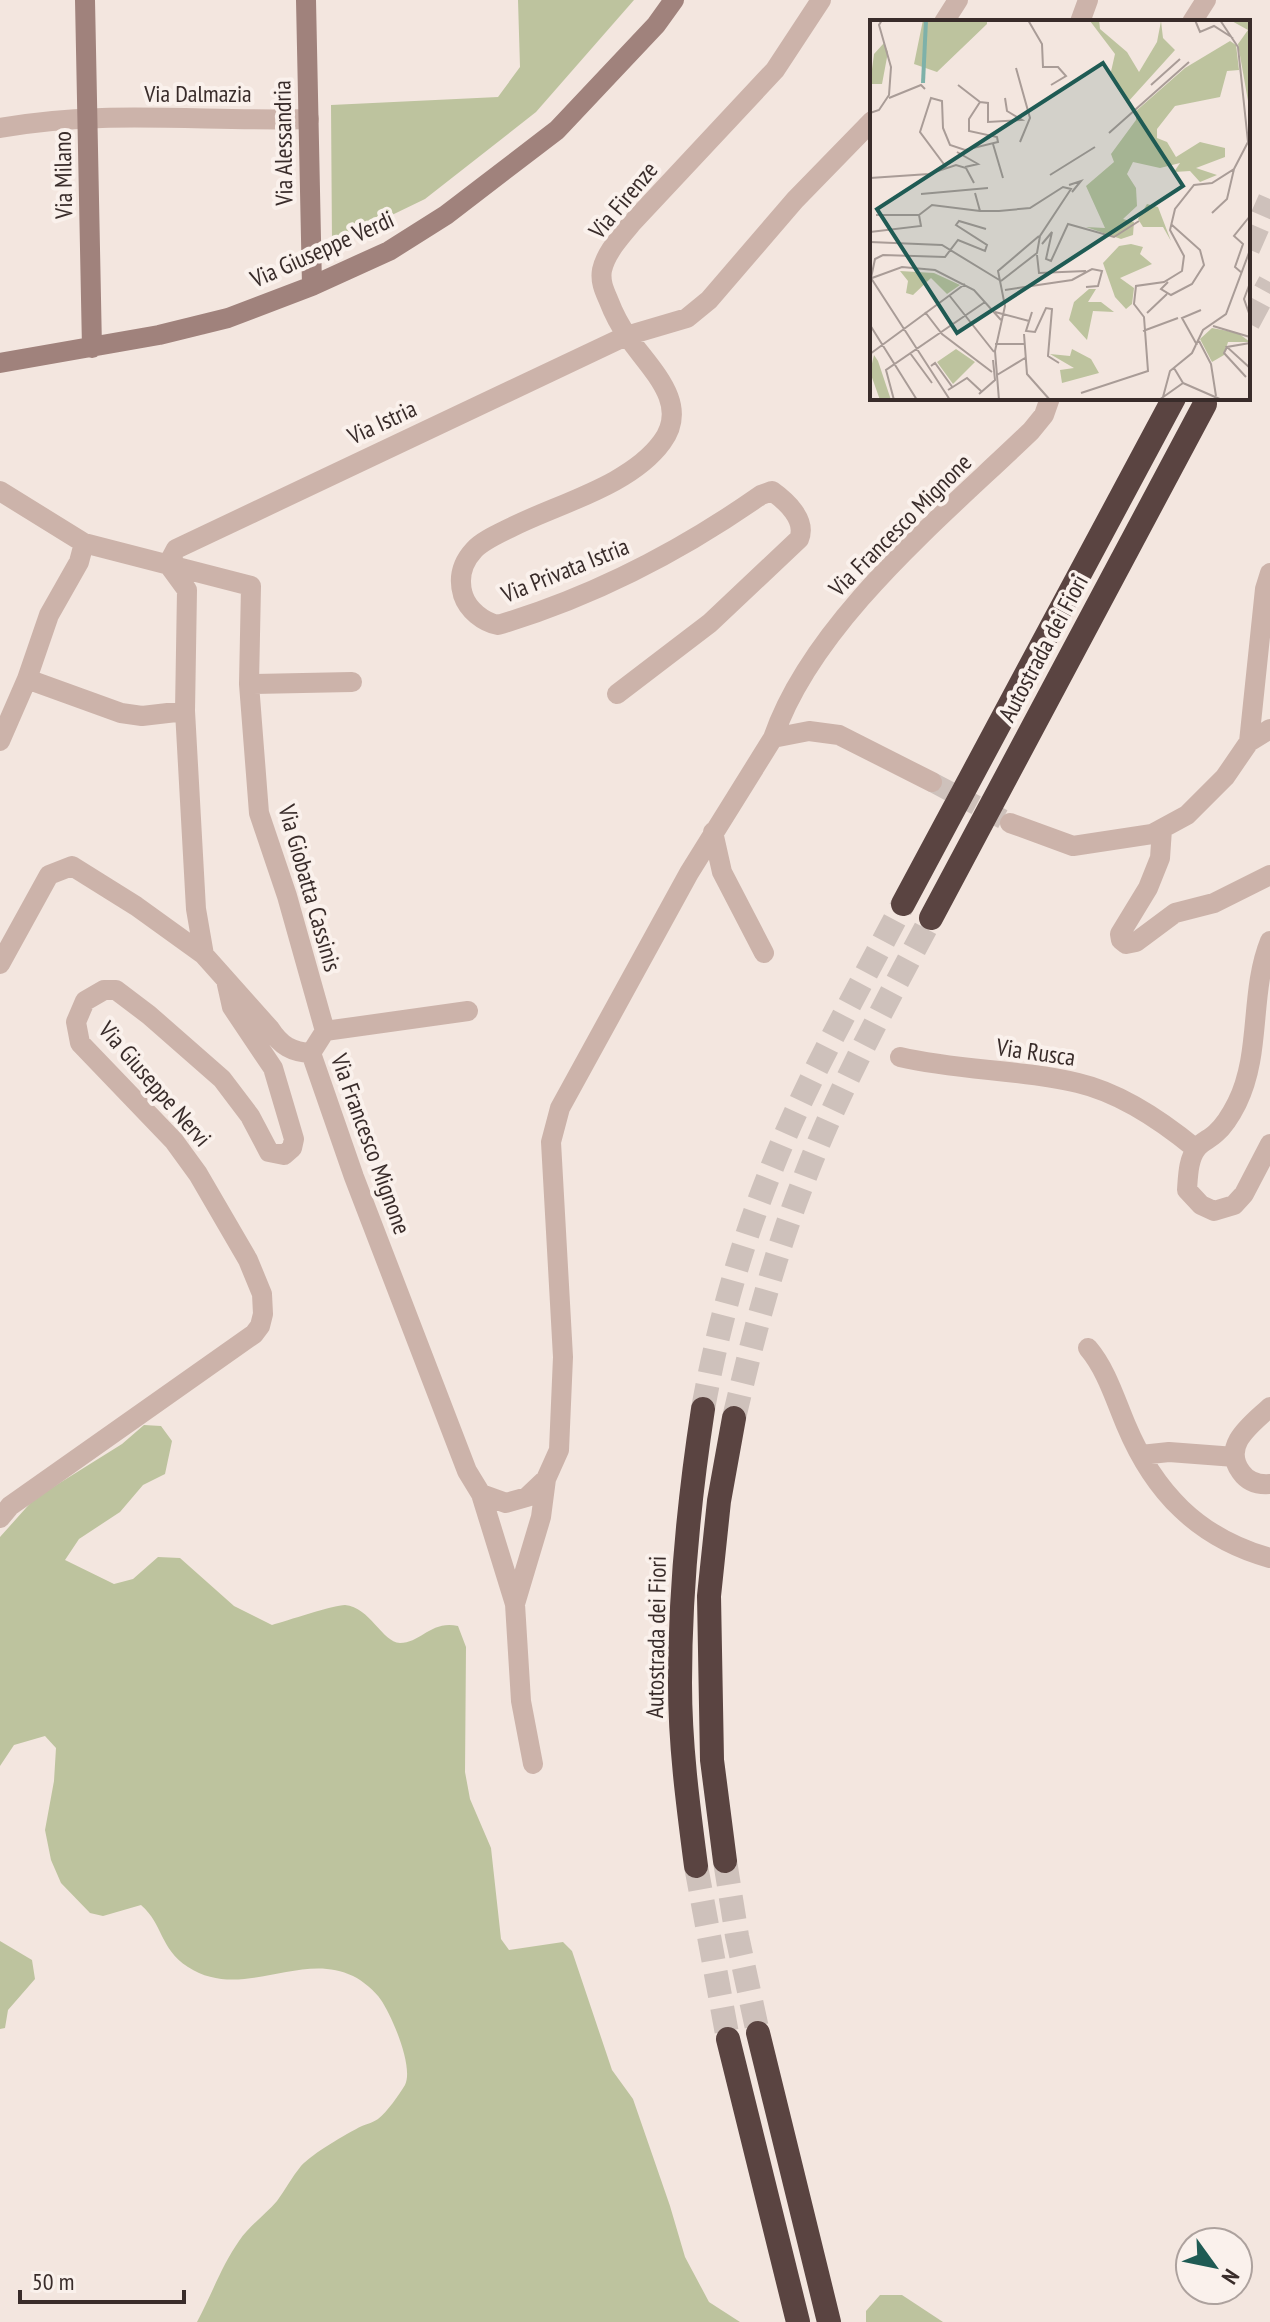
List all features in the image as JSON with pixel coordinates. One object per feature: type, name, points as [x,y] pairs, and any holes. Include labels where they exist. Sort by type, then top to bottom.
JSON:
[{"type":"highway","name":"Autostrada dei Fiori","points":[[903,904],[1173,400]]},
{"type":"highway","name":"Autostrada dei Fiori","points":[[931,918],[1205,404]]},
{"type":"highway","name":"Autostrada dei Fiori","points":[[696,1866],[684,1772],[680,1686],[682,1595],[689,1500],[703,1409]]},
{"type":"highway","points":[[725,1861],[712,1760],[709,1596],[719,1501],[734,1418]]},
{"type":"highway","points":[[758,2033],[829,2322]]},
{"type":"highway","points":[[728,2039],[798,2322]]},
{"type":"street","name":"Via Milano","points":[[85,0],[92,348]]},
{"type":"street","name":"Via Alessandria","points":[[306,0],[312,286]]},
{"type":"street","name":"Via Giuseppe Verdi","points":[[0,363],[92,348],[228,318],[312,286],[389,251],[446,215],[557,130],[656,25],[674,0]]},
{"type":"street","name":"Via Firenze","points":[[626,336],[602,283],[602,269],[611,249],[775,70],[821,0]]},
{"type":"street","points":[[945,20],[958,0]]},
{"type":"street","points":[[1081,20],[1088,0]]},
{"type":"street","points":[[1193,20],[1206,0]]},
{"type":"street","name":"Via Dalmazia","points":[[0,128],[38,121],[88,118],[309,119]]},
{"type":"street","points":[[626,336],[687,318],[709,300],[795,200],[870,123]]},
{"type":"street","name":"Via Istria","points":[[168,564],[176,549],[626,336]]},
{"type":"street","name":"Via Privata Istria","points":[[617,694],[710,623],[782,557],[802,532],[801,524],[789,506],[772,491],[761,495],[687,544],[614,581],[498,625],[480,618],[465,600],[459,584],[464,563],[476,548],[643,464],[664,440],[673,415],[669,395],[650,364],[626,336]]},
{"type":"street","name":"Via Francesco Mignone","points":[[515,1604],[541,1517],[546,1479],[559,1450],[563,1357],[551,1142],[560,1108],[616,1002],[713,832],[773,738],[788,702],[815,658],[874,582],[1031,431],[1044,415],[1049,400]]},
{"type":"street","points":[[0,491],[84,543],[168,564],[187,590],[185,711],[196,909],[204,955]]},
{"type":"street","points":[[0,741],[27,679],[49,615],[79,562],[84,543]]},
{"type":"street","name":"Via Giobatta Cassinis","points":[[168,564],[251,586],[249,684],[259,813],[287,896],[325,1031]]},
{"type":"street","points":[[1010,823],[1073,846],[1152,834],[1187,815],[1225,777],[1249,742],[1262,695],[1265,589],[1270,573]]},
{"type":"street","points":[[27,679],[121,713],[142,716],[185,711]]},
{"type":"street","points":[[249,684],[352,682]]},
{"type":"street","points":[[1249,742],[1270,729]]},
{"type":"street","points":[[773,738],[809,731],[839,735],[932,782]]},
{"type":"street","points":[[1162,829],[1160,858],[1148,888],[1120,934],[1126,944],[1133,944],[1175,913],[1214,903],[1270,875]]},
{"type":"street","points":[[713,832],[722,872],[764,953]]},
{"type":"street","name":"Via Francesco Mignone","points":[[0,964],[49,875],[72,866],[123,897],[204,955],[279,1043],[297,1052],[311,1053],[389,1271],[467,1471],[481,1494],[515,1604],[521,1701],[533,1764]]},
{"type":"street","points":[[1270,941],[1264,956],[1246,1076],[1237,1103],[1218,1132],[1196,1149],[1188,1171],[1187,1190],[1201,1205],[1214,1211],[1234,1205],[1244,1194],[1270,1144]]},
{"type":"street","name":"Via Giuseppe Nervi","points":[[0,1518],[10,1506],[254,1334],[260,1326],[262,1294],[248,1260],[198,1174],[174,1141],[80,1043],[76,1022],[85,1001],[104,990],[116,990],[222,1079],[250,1116],[269,1152],[284,1155],[292,1148],[294,1139],[273,1068],[232,1007],[226,980]]},
{"type":"street","name":"Via Francesco Mignone","points":[[325,1031],[468,1011]]},
{"type":"street","points":[[311,1053],[325,1031]]},
{"type":"street","name":"Via Rusca","points":[[900,1057],[929,1064],[1080,1083],[1140,1109],[1196,1149]]},
{"type":"street","points":[[1088,1348],[1100,1364],[1158,1486],[1180,1509],[1215,1534],[1247,1551],[1270,1558]]},
{"type":"street","points":[[1270,1407],[1239,1437],[1235,1457],[1244,1476],[1252,1482],[1270,1484]]},
{"type":"street","points":[[1141,1455],[1169,1452],[1235,1457]]},
{"type":"street","points":[[481,1494],[506,1503],[527,1497],[546,1479]]},
{"type":"green space","points":[[518,0],[634,0],[536,112],[425,199],[332,244],[331,105],[498,97],[520,67]]},
{"type":"green space","points":[[144,1425],[161,1426],[172,1441],[165,1474],[143,1485],[120,1512],[79,1539],[65,1560],[114,1584],[133,1579],[158,1557],[180,1558],[234,1606],[272,1625],[345,1605],[362,1612],[387,1637],[400,1643],[414,1640],[440,1626],[458,1626],[466,1647],[465,1772],[470,1799],[491,1848],[501,1939],[509,1950],[563,1942],[572,1951],[612,2070],[633,2099],[685,2257],[709,2302],[740,2322],[197,2322],[227,2260],[243,2236],[277,2201],[306,2161],[385,2112],[405,2085],[407,2066],[386,2008],[372,1990],[353,1976],[333,1970],[312,1969],[229,1980],[208,1976],[179,1960],[141,1905],[103,1916],[90,1913],[61,1883],[51,1860],[45,1830],[54,1781],[56,1748],[45,1736],[14,1745],[0,1766],[0,1537],[34,1499],[122,1444]]},
{"type":"green space","points":[[0,1941],[32,1960],[35,1979],[8,2010],[5,2028],[0,2029]]},
{"type":"green space","points":[[880,2295],[902,2295],[943,2322],[866,2322],[866,2311]]},
{"type":"tunnel","points":[[1250,244],[1270,199]]},
{"type":"tunnel","points":[[1250,319],[1270,282]]},
{"type":"tunnel","points":[[932,782],[1010,823]]},
{"type":"tunnel","points":[[703,1409],[732,1285],[773,1165],[818,1066],[903,904]]},
{"type":"tunnel","points":[[734,1418],[765,1296],[818,1144],[848,1078],[931,918]]},
{"type":"tunnel","points":[[725,1861],[758,2033]]},
{"type":"tunnel","points":[[696,1866],[728,2039]]}]
